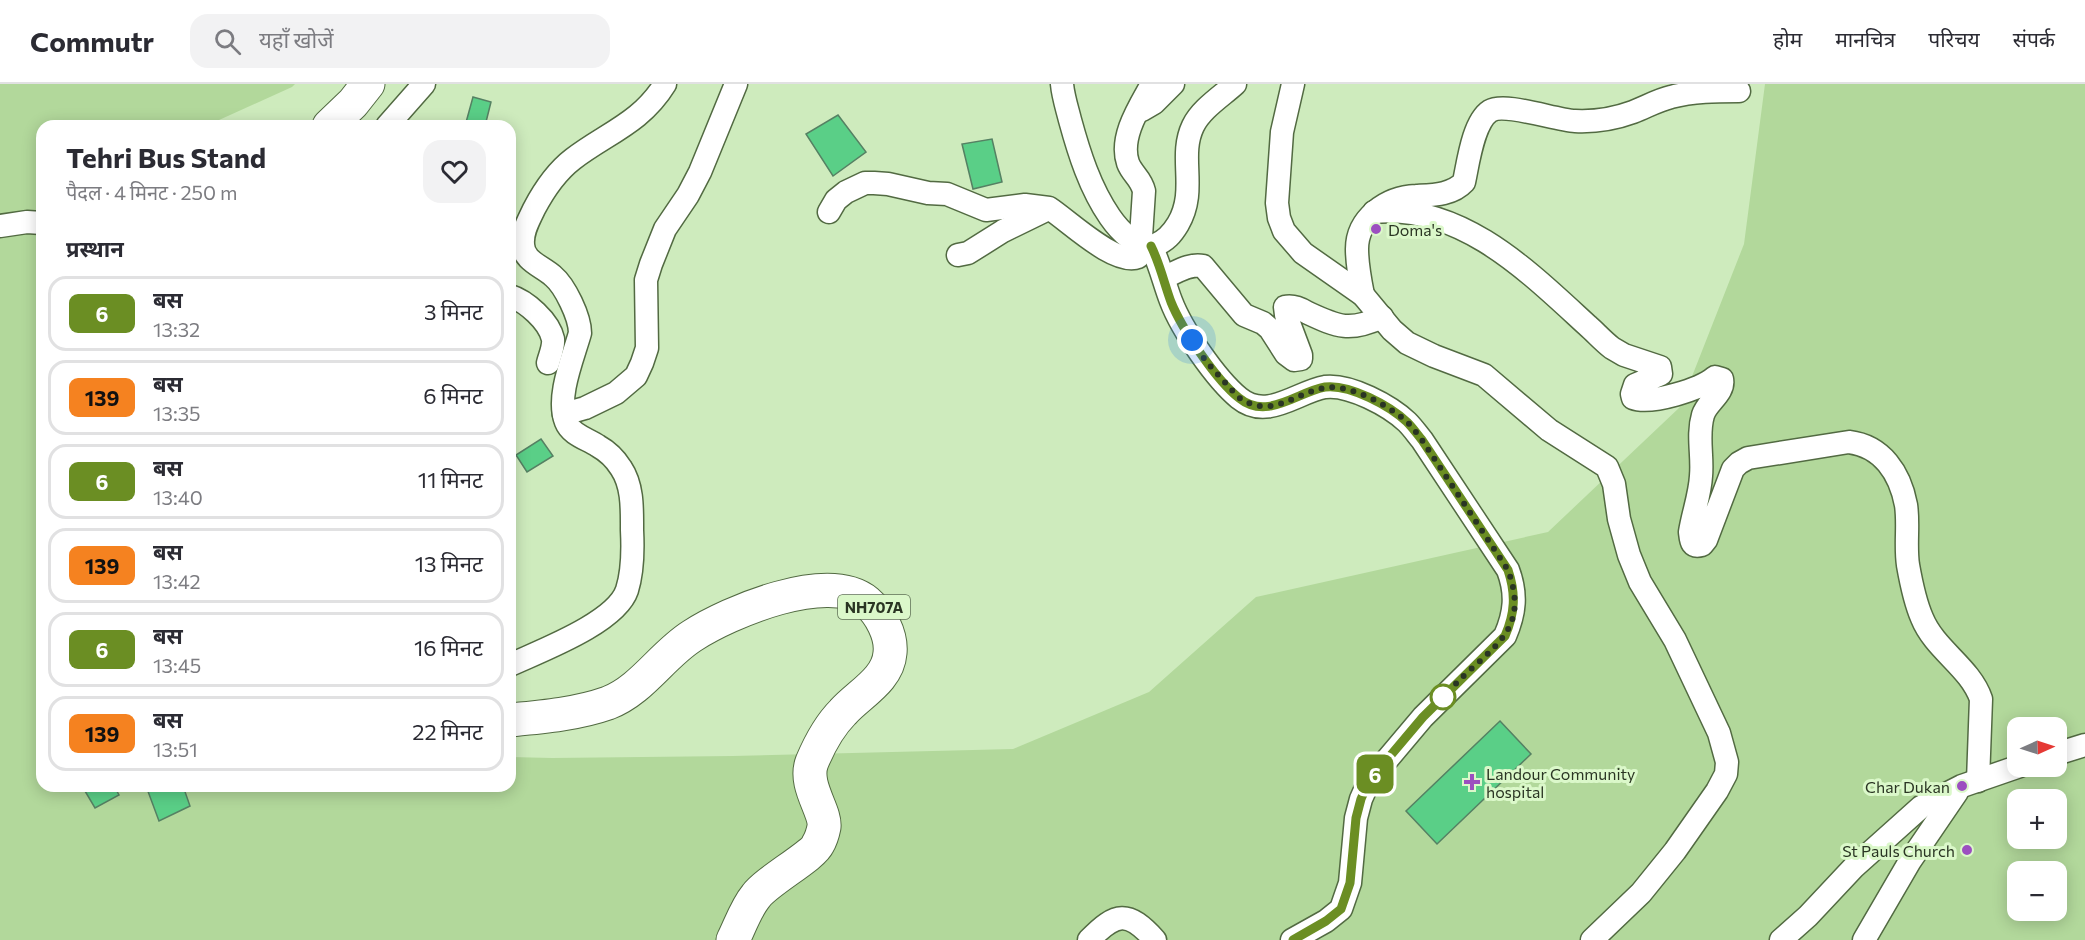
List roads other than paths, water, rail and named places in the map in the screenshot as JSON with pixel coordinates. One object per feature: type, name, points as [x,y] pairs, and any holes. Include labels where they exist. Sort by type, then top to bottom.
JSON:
[{"type":"highway","points":[[335,120],[353,103],[368,84]]},
{"type":"highway","name":"NH707A","points":[[516,719],[573,712],[609,703],[637,686],[653,668],[691,636],[744,610],[783,597],[822,591],[847,592],[862,598],[876,609],[888,634],[890,654],[882,676],[844,710],[826,732],[811,765],[812,788],[825,825],[818,847],[756,896],[733,940]]},
{"type":"street","points":[[403,117],[424,84]]},
{"type":"street","points":[[516,663],[602,619],[622,600],[627,590],[633,544],[630,488],[627,477],[618,463],[600,447],[570,430],[566,423],[565,386],[580,333],[580,325],[558,282],[528,258],[524,251],[524,231],[539,199],[554,177],[573,159],[635,119],[665,84]]},
{"type":"street","points":[[564,414],[585,408],[616,393],[636,376],[647,348],[646,280],[651,264],[665,229],[688,195],[700,172],[736,84]]},
{"type":"street","points":[[1062,84],[1080,157],[1098,196],[1122,233],[1146,244],[1163,242],[1172,234],[1184,213],[1189,189],[1188,149],[1192,128],[1203,113],[1235,84]]},
{"type":"street","points":[[1152,84],[1126,143],[1126,156],[1129,166],[1142,181],[1146,244],[1165,278],[1172,304],[1205,360],[1244,402],[1268,407],[1286,403],[1324,387],[1337,387],[1375,400],[1407,422],[1422,440],[1508,570],[1514,586],[1515,602],[1512,621],[1505,636],[1423,717],[1369,781],[1356,818],[1350,883],[1341,909],[1326,921],[1292,940]]},
{"type":"street","points":[[1138,113],[1154,103],[1173,84]]},
{"type":"street","points":[[1293,84],[1282,132],[1277,203],[1279,219],[1284,231],[1303,253],[1363,296],[1400,338],[1415,348],[1484,375],[1549,430],[1607,467],[1614,484],[1626,546],[1640,582],[1675,640],[1719,733],[1727,762],[1726,774],[1717,791],[1675,851],[1641,893],[1592,940]]},
{"type":"street","points":[[1363,296],[1357,248],[1359,233],[1365,221],[1374,212],[1397,199],[1437,194],[1460,187],[1464,183],[1475,136],[1488,112],[1497,108],[1520,110],[1561,120],[1604,121],[1671,97],[1739,91]]},
{"type":"street","points":[[829,212],[836,200],[846,192],[865,183],[888,184],[928,193],[947,194],[986,210],[1025,205],[1049,208],[1113,254],[1133,259],[1138,256],[1146,244]]},
{"type":"street","points":[[958,255],[968,253],[1003,231],[1049,208]]},
{"type":"street","points":[[1374,212],[1406,211],[1448,222],[1501,250],[1612,348],[1624,355],[1660,367],[1661,374],[1635,385],[1633,398],[1638,400],[1661,397],[1701,386],[1715,377],[1722,379],[1721,390],[1706,408],[1701,422],[1701,476],[1690,532],[1690,541],[1693,545],[1702,545],[1706,540],[1733,469],[1748,458],[1849,442],[1860,444],[1878,452],[1901,486],[1906,506],[1908,564],[1922,619],[1934,638],[1971,680],[1981,699],[1977,760],[1970,783],[1910,861],[1864,940]]},
{"type":"street","points":[[0,226],[36,223]]},
{"type":"street","points":[[1165,278],[1189,266],[1203,266],[1244,315],[1263,323],[1270,329],[1286,354],[1294,360],[1301,359],[1301,355],[1285,307],[1301,309],[1331,323],[1348,327],[1362,326],[1382,316]]},
{"type":"street","points":[[516,298],[531,307],[547,327],[553,345],[548,363]]},
{"type":"street","points":[[2067,751],[2085,745]]},
{"type":"street","points":[[1781,940],[1808,916],[1854,867],[1921,807],[1970,783],[2007,770]]},
{"type":"street","points":[[1089,940],[1107,923],[1118,918],[1129,919],[1142,926],[1155,940]]},
{"type":"place","name":"Doma's","points":[[1376,229]]},
{"type":"place","name":"Landour Community hospital","points":[[1472,782]]},
{"type":"place","name":"Char Dukan","points":[[1962,786]]},
{"type":"place","name":"St Pauls Church","points":[[1967,850]]}]
